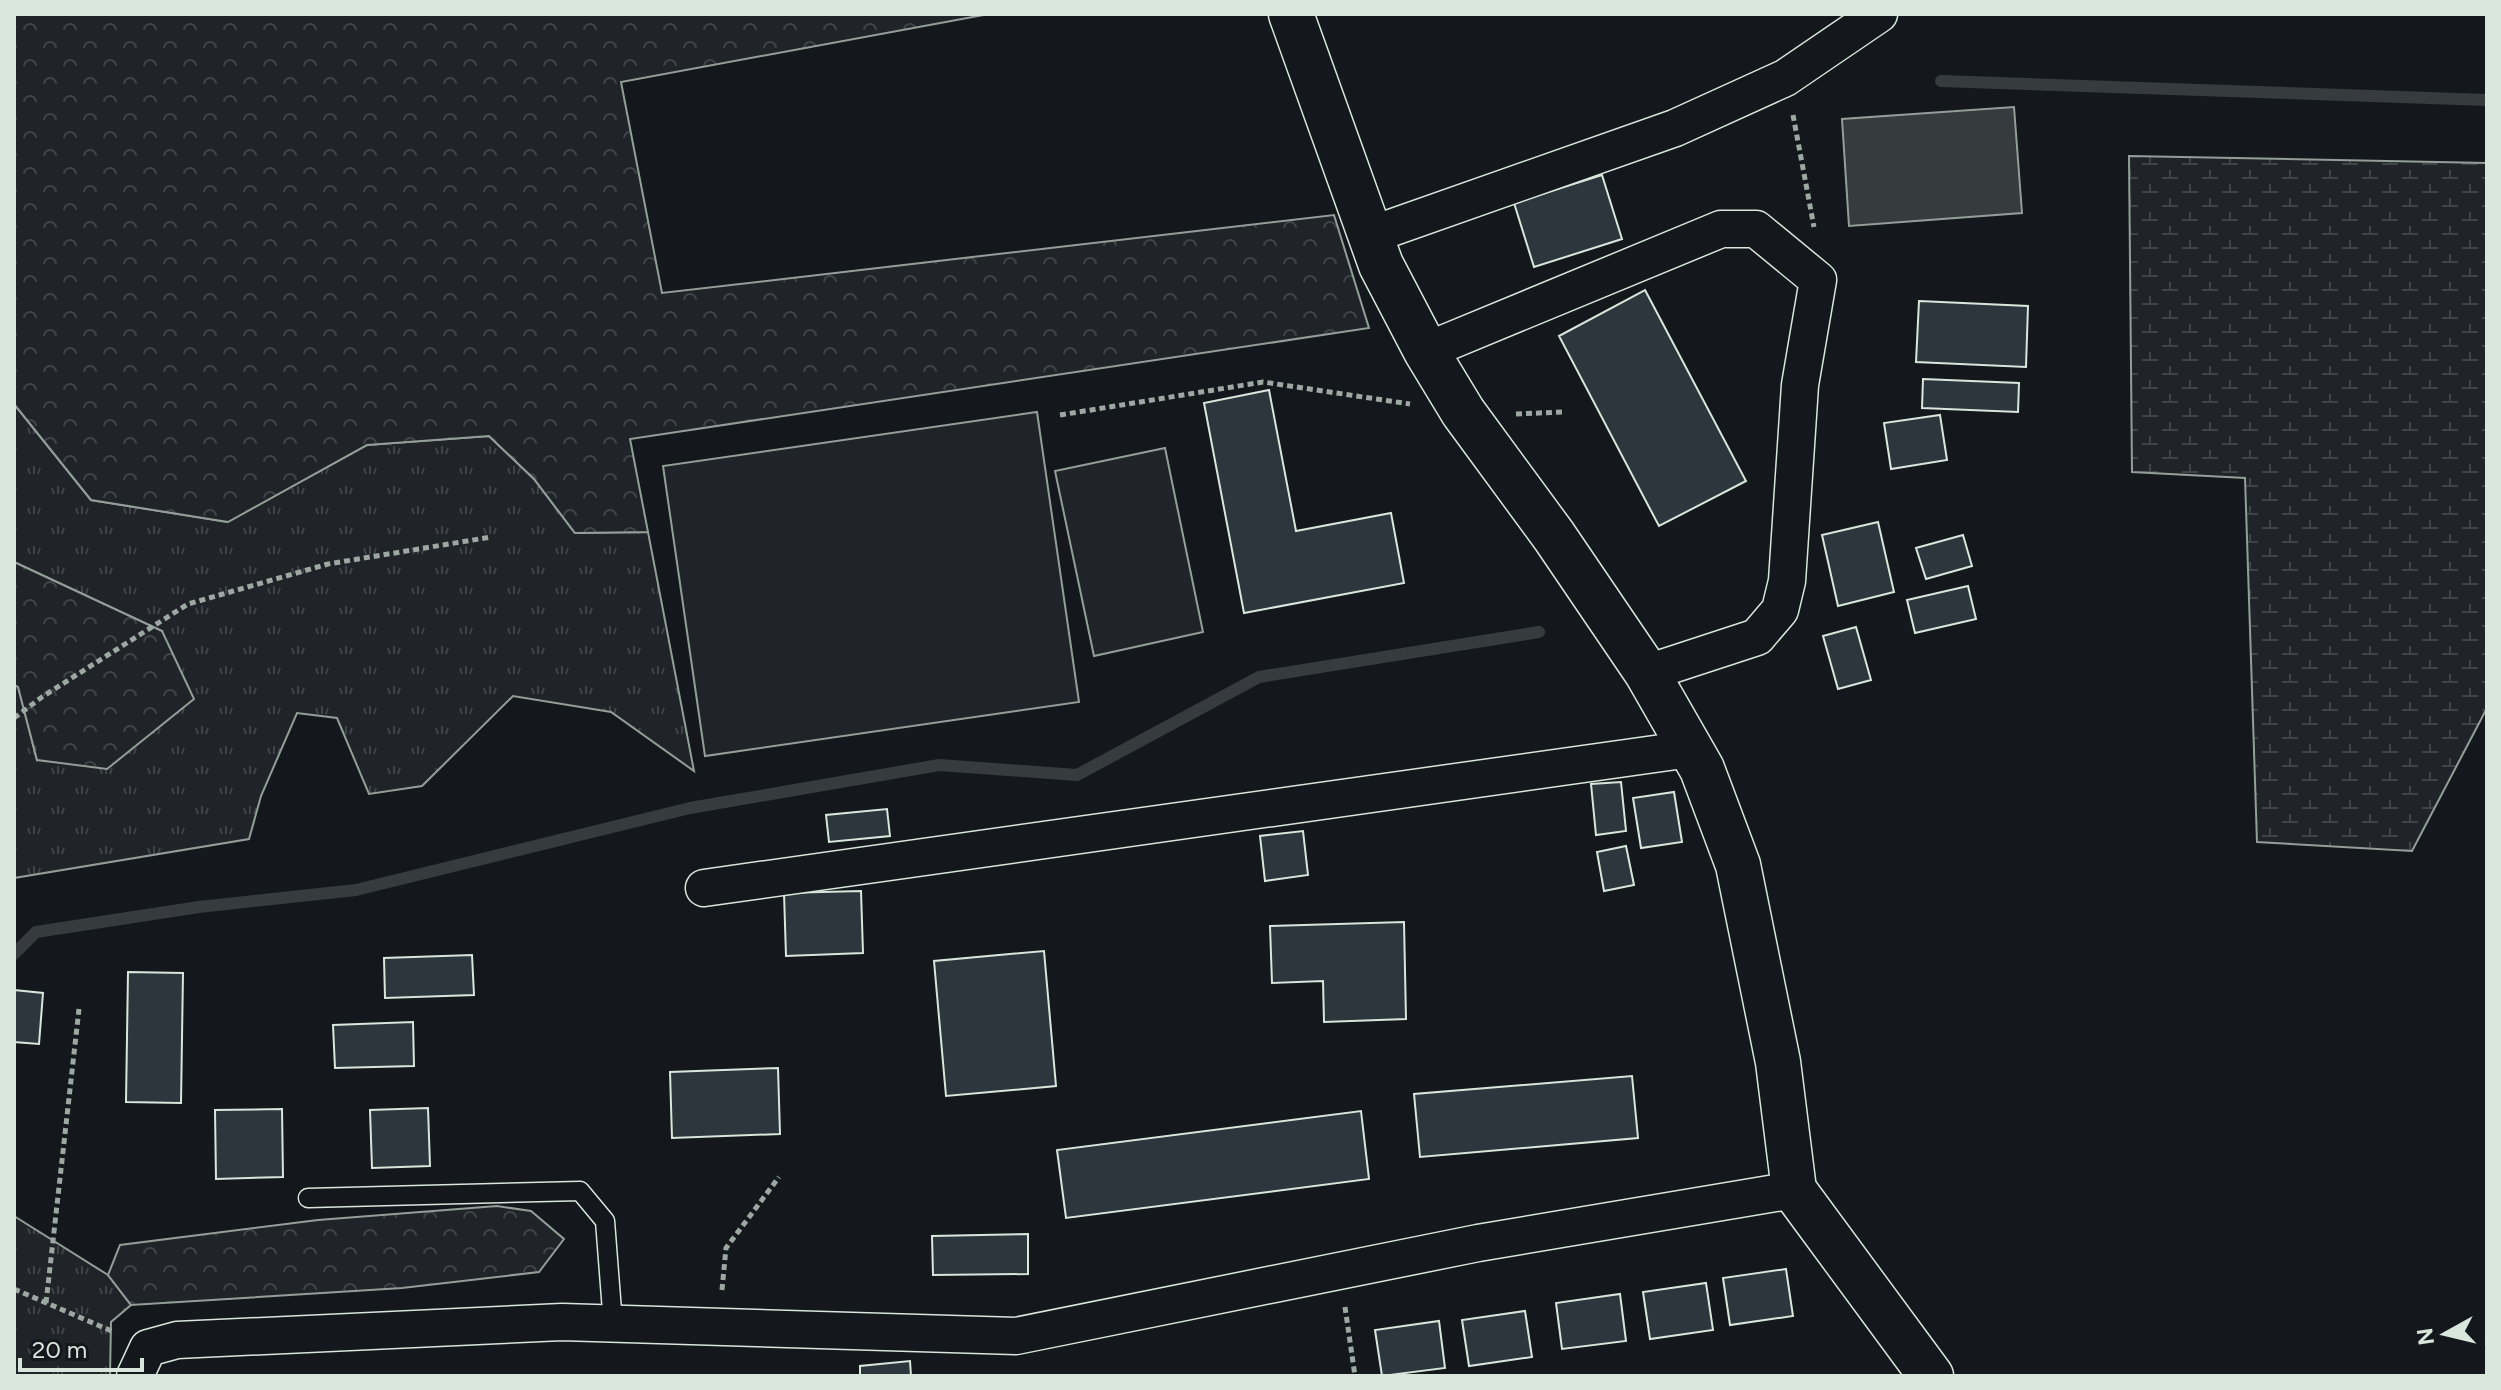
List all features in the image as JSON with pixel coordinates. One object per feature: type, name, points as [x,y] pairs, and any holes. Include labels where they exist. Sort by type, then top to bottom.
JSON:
[{"type":"street","points":[[1291,14],[1381,265],[1426,351],[1463,412],[1554,536],[1647,673],[1702,769],[1738,865],[1778,1062],[1794,1190],[1931,1376]]},
{"type":"street","points":[[1371,235],[1675,128],[1785,78],[1879,14]]},
{"type":"street","points":[[1426,351],[1721,229],[1756,229],[1818,280],[1800,385],[1787,581],[1780,610],[1757,637],[1647,673]]},
{"type":"street","points":[[704,888],[1690,749]]},
{"type":"street","points":[[141,1362],[177,1340],[562,1322],[1016,1336],[1478,1243],[1794,1190]]},
{"type":"lane","points":[[308,1198],[580,1191],[605,1221],[613,1324]]},
{"type":"path","points":[[1785,78],[1816,236],[1818,280]]},
{"type":"path","points":[[1060,415],[1263,382],[1492,415],[1562,412]]},
{"type":"path","points":[[14,718],[188,604],[328,564],[491,537]]},
{"type":"path","points":[[46,1303],[79,1009]]},
{"type":"path","points":[[719,1327],[726,1248],[779,1177]]},
{"type":"path","points":[[1340,1271],[1355,1376]]},
{"type":"path","points":[[14,1289],[46,1303],[141,1362]]},
{"type":"green space","points":[[14,14],[989,14],[621,82],[662,293],[1334,215],[1369,328],[630,439],[648,532],[575,533],[534,479],[489,436],[367,445],[228,522],[91,500],[14,404]]},
{"type":"green space","points":[[2129,156],[2487,163],[2487,708],[2412,851],[2257,842],[2245,478],[2132,472]]},
{"type":"green space","points":[[14,404],[91,500],[227,522],[367,445],[489,436],[534,479],[575,533],[648,532],[694,771],[611,712],[513,696],[422,786],[369,794],[337,718],[297,713],[261,796],[249,839],[14,878],[14,685],[18,686],[37,760],[162,631],[14,562]]},
{"type":"green space","points":[[1037,412],[1079,702],[705,756],[663,466]]},
{"type":"green space","points":[[1165,448],[1203,632],[1094,656],[1055,471]]},
{"type":"green space","points":[[14,562],[162,631],[194,699],[107,769],[37,760],[18,687],[14,685]]},
{"type":"green space","points":[[497,1206],[531,1211],[564,1239],[539,1272],[402,1288],[131,1305],[108,1275],[120,1245],[318,1220]]},
{"type":"green space","points":[[14,1216],[108,1275],[131,1305],[111,1322],[110,1376],[14,1376]]},
{"type":"shaded area","points":[[2014,107],[2022,213],[1849,226],[1842,119]]},
{"type":"building","points":[[1602,175],[1622,239],[1534,267],[1514,203]]},
{"type":"building","points":[[1645,290],[1746,481],[1659,526],[1559,336]]},
{"type":"building","points":[[1919,301],[2028,306],[2026,367],[1916,362]]},
{"type":"building","points":[[1923,379],[2019,383],[2018,412],[1922,408]]},
{"type":"building","points":[[1269,390],[1296,531],[1391,513],[1404,583],[1244,613],[1204,403]]},
{"type":"building","points":[[1940,415],[1947,460],[1891,469],[1884,423]]},
{"type":"building","points":[[1878,522],[1894,592],[1838,606],[1822,535]]},
{"type":"building","points":[[1963,535],[1972,566],[1926,579],[1916,548]]},
{"type":"building","points":[[1968,586],[1976,619],[1915,633],[1907,600]]},
{"type":"building","points":[[1856,627],[1871,680],[1838,689],[1823,636]]},
{"type":"building","points":[[1621,782],[1626,831],[1596,835],[1591,784]]},
{"type":"building","points":[[1674,792],[1682,842],[1641,848],[1633,798]]},
{"type":"building","points":[[887,809],[890,836],[829,842],[826,815]]},
{"type":"building","points":[[1303,831],[1308,875],[1265,881],[1260,836]]},
{"type":"building","points":[[1626,846],[1634,885],[1604,891],[1597,852]]},
{"type":"building","points":[[861,891],[863,953],[786,956],[784,893]]},
{"type":"building","points":[[1404,922],[1406,1019],[1324,1022],[1323,981],[1272,983],[1270,926]]},
{"type":"building","points":[[1044,951],[1056,1086],[946,1096],[934,961]]},
{"type":"building","points":[[472,955],[474,995],[385,998],[384,958]]},
{"type":"building","points":[[128,972],[183,973],[181,1103],[126,1102]]},
{"type":"building","points":[[14,990],[43,993],[39,1044],[14,1042]]},
{"type":"building","points":[[413,1022],[414,1066],[335,1068],[333,1025]]},
{"type":"building","points":[[778,1068],[780,1134],[672,1138],[670,1072]]},
{"type":"building","points":[[1632,1076],[1638,1138],[1420,1157],[1414,1094]]},
{"type":"building","points":[[428,1108],[430,1166],[372,1168],[370,1110]]},
{"type":"building","points":[[282,1109],[283,1177],[216,1179],[215,1110]]},
{"type":"building","points":[[1361,1111],[1369,1179],[1066,1218],[1057,1150]]},
{"type":"building","points":[[1028,1234],[1028,1274],[933,1275],[932,1236]]},
{"type":"building","points":[[1786,1269],[1793,1316],[1730,1325],[1723,1278]]},
{"type":"building","points":[[1706,1283],[1713,1330],[1650,1339],[1643,1292]]},
{"type":"building","points":[[1620,1294],[1626,1341],[1562,1349],[1556,1303]]},
{"type":"building","points":[[1525,1311],[1532,1357],[1469,1366],[1462,1320]]},
{"type":"building","points":[[1439,1321],[1445,1368],[1382,1376],[1375,1330]]},
{"type":"building","points":[[910,1361],[911,1376],[860,1376],[860,1366]]},
{"type":"waterway","points":[[1941,81],[2487,100]]},
{"type":"waterway","points":[[14,954],[36,932],[199,907],[356,890],[690,808],[939,765],[1077,775],[1259,677],[1539,632]]}]
